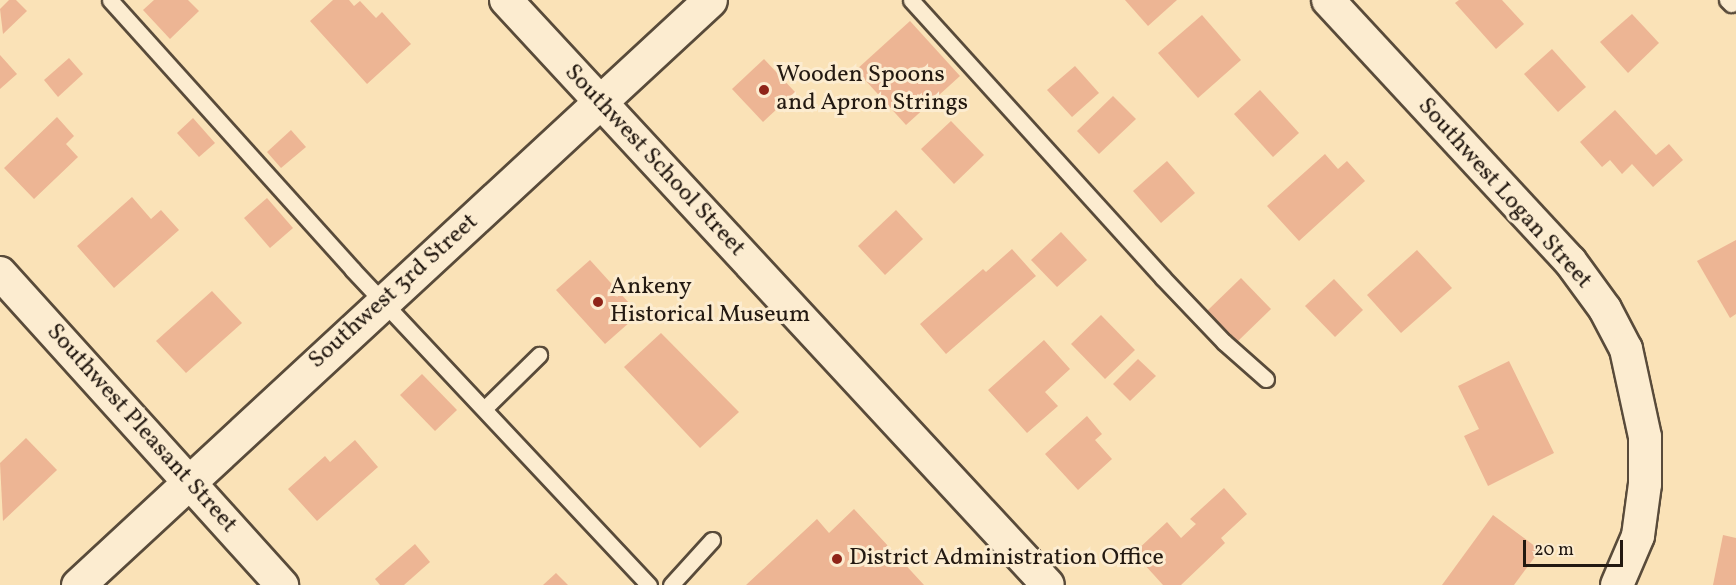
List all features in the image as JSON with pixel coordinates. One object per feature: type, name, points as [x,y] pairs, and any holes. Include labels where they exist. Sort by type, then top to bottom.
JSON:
[{"type":"street","name":"Southwest School Street","points":[[506,0],[1048,585]]},
{"type":"street","name":"Southwest 3rd Street","points":[[78,585],[189,479],[710,0]]},
{"type":"street","name":"Southwest Logan Street","points":[[1328,0],[1570,261],[1605,309],[1626,350],[1646,437],[1645,484],[1638,536],[1617,585]]},
{"type":"street","name":"Southwest Pleasant Street","points":[[0,273],[189,479],[282,585]]},
{"type":"lane","points":[[110,0],[383,302],[649,585]]},
{"type":"lane","points":[[910,0],[1162,276],[1224,342],[1266,379]]},
{"type":"lane","points":[[485,408],[539,355]]},
{"type":"lane","points":[[671,585],[712,540]]},
{"type":"building","points":[[9,0],[16,0],[27,11],[3,34],[0,9]]},
{"type":"building","points":[[154,0],[188,0],[199,11],[170,39],[143,10]]},
{"type":"building","points":[[333,0],[349,0],[354,6],[360,1],[376,18],[382,12],[411,44],[367,84],[310,21]]},
{"type":"building","points":[[1125,0],[1177,0],[1148,26]]},
{"type":"building","points":[[1459,0],[1502,0],[1524,24],[1496,49],[1455,3]]},
{"type":"building","points":[[1632,14],[1659,43],[1628,73],[1600,42]]},
{"type":"building","points":[[1202,15],[1241,60],[1198,98],[1158,53]]},
{"type":"building","points":[[910,21],[960,76],[906,125],[856,70]]},
{"type":"building","points":[[1552,49],[1586,87],[1558,112],[1524,74]]},
{"type":"building","points":[[0,55],[17,74],[0,89]]},
{"type":"building","points":[[69,58],[83,74],[58,97],[44,80]]},
{"type":"building","name":"Wooden Spoons and Apron Strings","points":[[764,59],[795,92],[763,122],[732,89]]},
{"type":"building","points":[[1075,66],[1099,93],[1072,117],[1047,90]]},
{"type":"building","points":[[1260,90],[1299,133],[1273,157],[1234,114]]},
{"type":"building","points":[[1113,96],[1136,119],[1099,154],[1077,131]]},
{"type":"building","points":[[1615,110],[1656,155],[1669,144],[1683,160],[1653,187],[1632,164],[1622,174],[1610,160],[1602,167],[1580,142]]},
{"type":"building","points":[[57,117],[74,136],[66,144],[78,157],[34,199],[4,168]]},
{"type":"building","points":[[193,118],[215,143],[199,157],[177,133]]},
{"type":"building","points":[[951,121],[984,155],[954,184],[921,149]]},
{"type":"building","points":[[291,130],[306,147],[281,168],[267,152]]},
{"type":"building","points":[[1325,154],[1338,169],[1347,161],[1365,181],[1299,241],[1267,206]]},
{"type":"building","points":[[1167,161],[1195,193],[1161,223],[1133,191]]},
{"type":"building","points":[[132,197],[151,219],[161,210],[179,230],[114,288],[77,246]]},
{"type":"building","points":[[267,198],[293,228],[270,248],[244,218]]},
{"type":"building","points":[[896,210],[923,239],[885,275],[858,246]]},
{"type":"building","points":[[1061,232],[1087,260],[1057,287],[1031,260]]},
{"type":"building","points":[[1736,240],[1736,314],[1730,318],[1697,261]]},
{"type":"building","points":[[1012,249],[1036,276],[946,354],[920,324],[983,269],[986,272]]},
{"type":"building","points":[[1417,250],[1452,288],[1401,333],[1367,295]]},
{"type":"building","name":"Ankeny Historical Museum","points":[[590,260],[639,314],[605,344],[556,290]]},
{"type":"building","points":[[1241,278],[1271,309],[1237,342],[1207,311]]},
{"type":"building","points":[[1334,279],[1363,310],[1335,337],[1305,306]]},
{"type":"building","points":[[212,291],[242,323],[186,373],[156,341]]},
{"type":"building","points":[[1101,315],[1135,350],[1105,379],[1071,344]]},
{"type":"building","points":[[661,333],[739,412],[700,448],[624,367]]},
{"type":"building","points":[[1044,340],[1070,369],[1045,392],[1058,406],[1027,433],[988,390]]},
{"type":"building","points":[[1138,359],[1156,376],[1130,401],[1113,384]]},
{"type":"building","points":[[1509,361],[1554,453],[1488,486],[1464,436],[1479,429],[1458,386]]},
{"type":"building","points":[[422,374],[457,410],[435,431],[400,395]]},
{"type":"building","points":[[1087,416],[1102,434],[1095,440],[1112,459],[1078,490],[1045,454]]},
{"type":"building","points":[[26,438],[57,470],[3,521],[0,463]]},
{"type":"building","points":[[355,440],[378,467],[317,521],[288,489],[325,456],[330,462]]},
{"type":"building","points":[[1224,488],[1247,514],[1221,538],[1225,543],[1181,585],[1163,585],[1134,553],[1167,522],[1181,538],[1196,524],[1190,519]]},
{"type":"building","name":"District Administration Office","points":[[854,509],[924,585],[746,585],[817,519],[829,533]]},
{"type":"building","points":[[1493,515],[1540,550],[1514,585],[1442,585]]},
{"type":"building","points":[[1723,535],[1736,538],[1736,585],[1713,585]]},
{"type":"building","points":[[415,544],[430,562],[404,585],[380,585],[375,579]]},
{"type":"building","points":[[556,573],[568,585],[543,585]]},
{"type":"place","name":"Wooden Spoons and Apron Strings","points":[[764,90]]},
{"type":"place","name":"Ankeny Historical Museum","points":[[598,302]]},
{"type":"place","name":"District Administration Office","points":[[837,559]]}]
